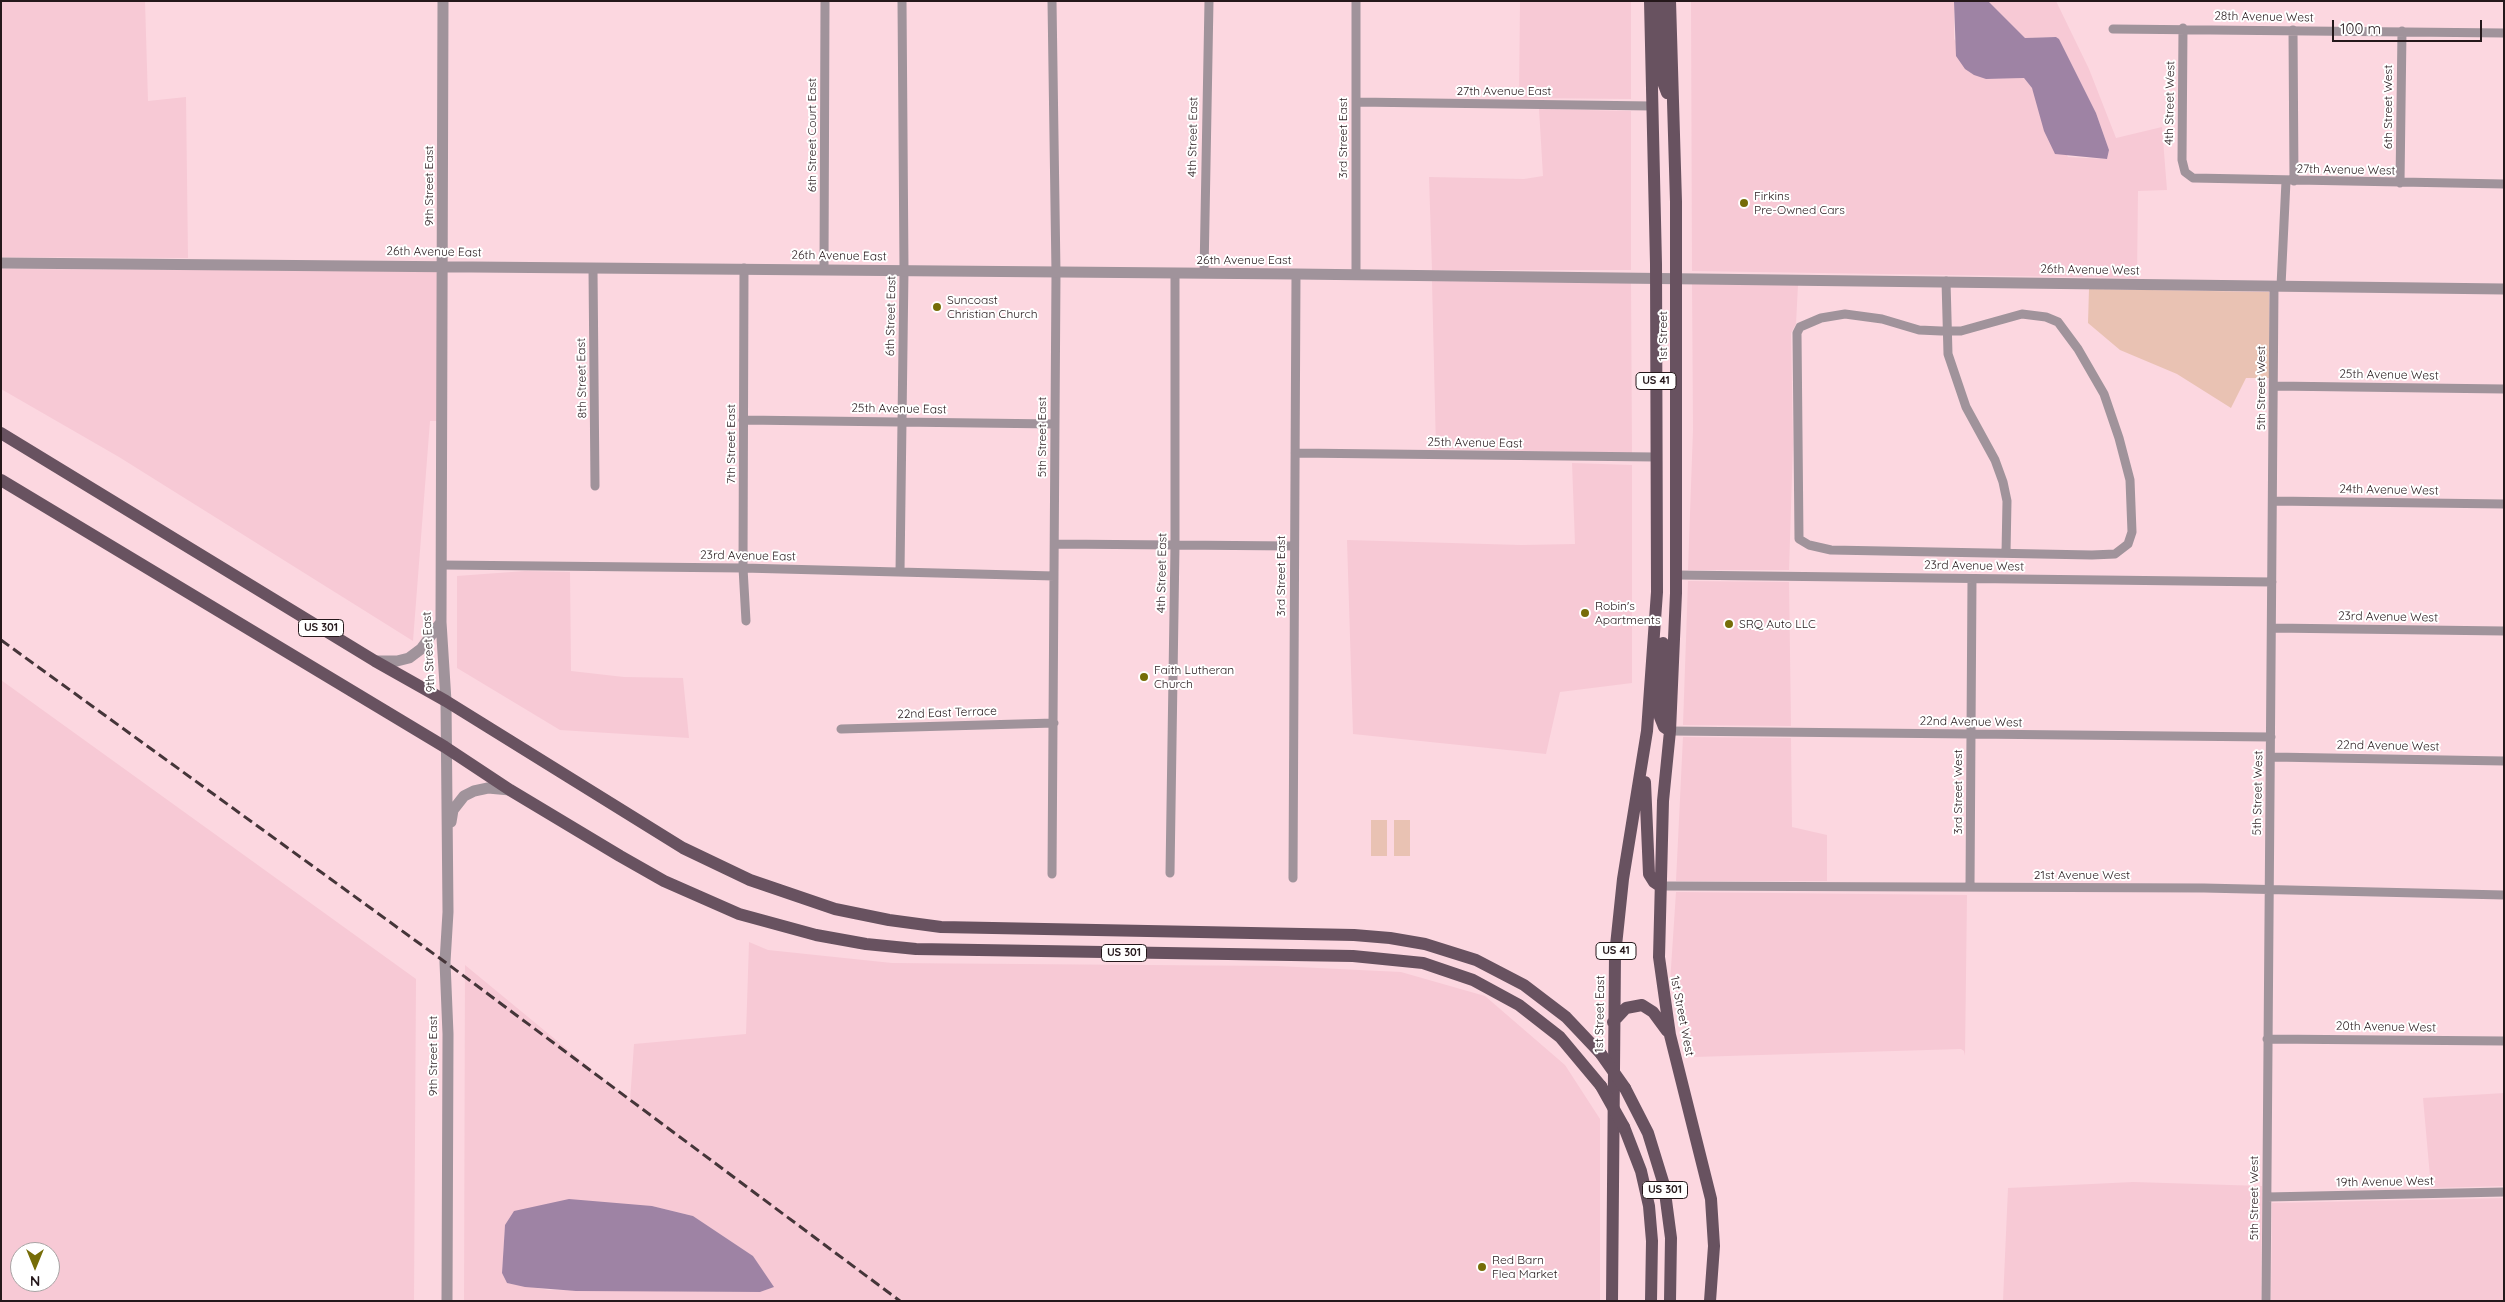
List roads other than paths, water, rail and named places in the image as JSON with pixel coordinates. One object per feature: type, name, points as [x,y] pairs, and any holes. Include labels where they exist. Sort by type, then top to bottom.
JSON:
[{"type":"main road","name":"1st Street","points":[[1647,731],[1655,644],[1657,531],[1656,278],[1650,1]]},
{"type":"main road","points":[[1660,1],[1661,76],[1672,104]]},
{"type":"main road","name":"1st Street","points":[[1670,1],[1676,278],[1676,576],[1670,731]]},
{"type":"main road","name":"US 301","points":[[1,433],[376,661],[446,701],[682,848],[750,880],[806,901],[889,920],[967,929],[1354,935],[1407,940],[1460,954],[1516,981],[1566,1017],[1601,1054],[1625,1088],[1648,1133],[1664,1185],[1671,1238],[1670,1301]]},
{"type":"main road","name":"US 301","points":[[1,480],[445,747],[510,790],[627,860],[706,901],[758,920],[816,935],[866,944],[916,949],[1353,956],[1406,960],[1440,968],[1488,987],[1533,1015],[1572,1050],[1601,1086],[1624,1128],[1641,1171],[1648,1206],[1652,1240],[1651,1301]]},
{"type":"main road","points":[[1657,531],[1664,570],[1660,717],[1664,727],[1670,731],[1653,741],[1642,763],[1645,785],[1649,874],[1654,882],[1660,886]]},
{"type":"main road","name":"1st Street East","points":[[1612,1301],[1615,955],[1621,899],[1647,731]]},
{"type":"main road","name":"1st Street West","points":[[1670,731],[1663,801],[1660,967],[1670,1035],[1711,1199],[1714,1246],[1710,1301]]},
{"type":"main road","points":[[1613,1022],[1626,1008],[1642,1005],[1653,1012],[1670,1035]]},
{"type":"street","name":"9th Street East","points":[[443,1],[441,622],[446,701],[448,920],[445,962],[448,1034],[447,1301]]},
{"type":"street","name":"6th Street Court East","points":[[824,269],[825,1]]},
{"type":"street","name":"6th Street East","points":[[900,572],[904,270],[902,1]]},
{"type":"street","name":"5th Street East","points":[[1052,1],[1056,273],[1052,874]]},
{"type":"street","name":"4th Street East","points":[[1204,273],[1209,1]]},
{"type":"street","name":"3rd Street East","points":[[1356,1],[1356,274]]},
{"type":"street","name":"28th Avenue West","points":[[2113,29],[2183,28],[2504,33]]},
{"type":"street","name":"4th Street West","points":[[2183,28],[2182,160],[2185,172],[2188,175]]},
{"type":"street","name":"5th Street West","points":[[2266,1301],[2274,386],[2277,286],[2290,181],[2293,30]]},
{"type":"street","name":"6th Street West","points":[[2400,183],[2402,31]]},
{"type":"street","name":"27th Avenue East","points":[[1356,102],[1652,106]]},
{"type":"street","name":"27th Avenue West","points":[[2188,175],[2203,180],[2504,184]]},
{"type":"street","name":"26th Avenue East","points":[[1,263],[442,265],[593,269],[744,268],[1056,273],[1676,278]]},
{"type":"street","name":"7th Street East","points":[[744,268],[743,568],[746,620]]},
{"type":"street","name":"8th Street East","points":[[593,269],[595,486]]},
{"type":"street","name":"4th Street East","points":[[1170,873],[1175,546],[1175,273]]},
{"type":"street","name":"3rd Street East","points":[[1293,878],[1296,274]]},
{"type":"street","name":"26th Avenue West","points":[[1676,278],[2504,288]]},
{"type":"street","points":[[1946,281],[1948,354],[1966,407],[1996,460],[2003,482],[2007,501],[2006,554]]},
{"type":"street","points":[[1845,314],[1882,319],[1919,330],[1947,331],[1961,331],[2022,314],[2046,317],[2058,322],[2078,348],[2104,394],[2130,480],[2132,532],[2128,544],[2115,554],[2006,554],[1831,550],[1809,545],[1799,539],[1797,333],[1800,327],[1821,318],[1845,314]]},
{"type":"street","name":"25th Avenue West","points":[[2274,386],[2504,389]]},
{"type":"street","name":"25th Avenue East","points":[[743,420],[1055,424]]},
{"type":"street","name":"25th Avenue East","points":[[1295,453],[1656,457]]},
{"type":"street","name":"24th Avenue West","points":[[2273,501],[2504,504]]},
{"type":"street","points":[[1055,544],[1294,546]]},
{"type":"street","name":"23rd Avenue East","points":[[441,565],[743,568],[1054,576]]},
{"type":"street","name":"23rd Avenue West","points":[[1676,576],[2272,582]]},
{"type":"street","name":"3rd Street West","points":[[1970,886],[1972,579]]},
{"type":"street","points":[[376,661],[397,661],[409,658],[421,649],[441,622]]},
{"type":"street","name":"23rd Avenue West","points":[[2272,628],[2504,631]]},
{"type":"street","name":"22nd East Terrace","points":[[840,729],[1054,723]]},
{"type":"street","name":"22nd Avenue West","points":[[1670,731],[2271,737]]},
{"type":"street","name":"22nd Avenue West","points":[[2272,757],[2504,761]]},
{"type":"street","points":[[447,841],[453,810],[464,796],[474,791],[488,788],[510,790]]},
{"type":"street","name":"21st Avenue West","points":[[1660,886],[1970,886],[2504,894]]},
{"type":"street","name":"20th Avenue West","points":[[2268,1039],[2504,1041]]},
{"type":"street","name":"19th Avenue West","points":[[2267,1197],[2504,1192]]},
{"type":"railway","points":[[1,640],[445,962],[900,1301]]},
{"type":"place","name":"Firkins Pre-Owned Cars","points":[[1744,203]]},
{"type":"place","name":"Suncoast Christian Church","points":[[937,307]]},
{"type":"place","name":"Robin's Apartments","points":[[1585,613]]},
{"type":"place","name":"SRQ Auto LLC","points":[[1729,624]]},
{"type":"place","name":"Faith Lutheran Church","points":[[1144,677]]},
{"type":"place","name":"Red Barn Flea Market","points":[[1482,1267]]}]
